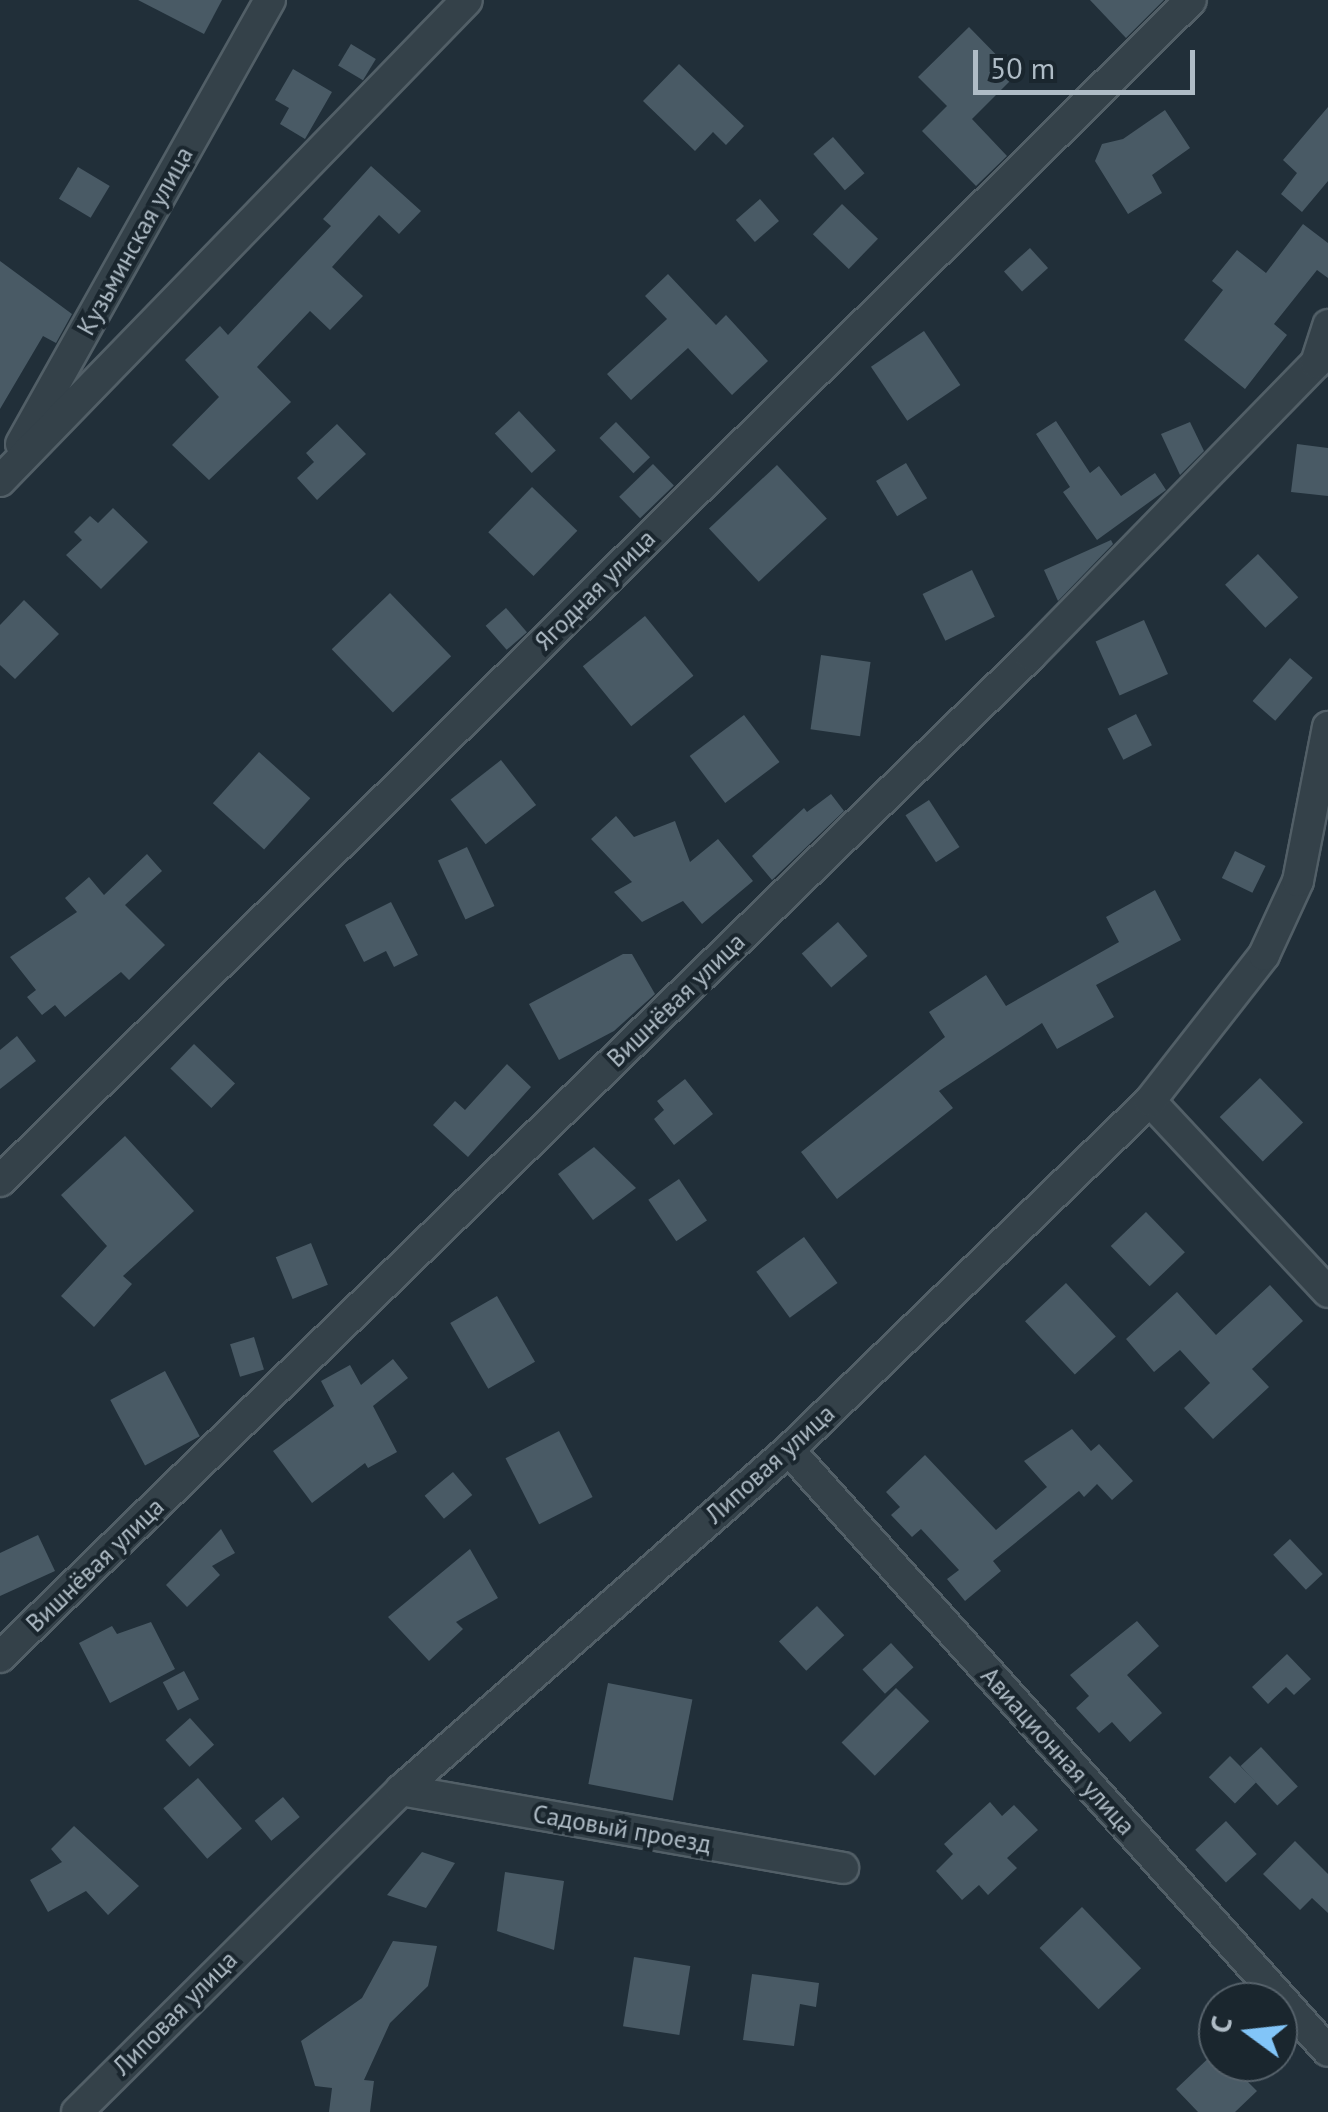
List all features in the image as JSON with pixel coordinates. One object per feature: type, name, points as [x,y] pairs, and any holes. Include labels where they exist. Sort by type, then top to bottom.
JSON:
[{"type":"street","name":"Кузьминская улица","points":[[0,481],[270,0]]},
{"type":"street","points":[[0,481],[467,0]]},
{"type":"street","name":"Ягодная улица","points":[[0,1180],[1191,0]]},
{"type":"street","name":"Вишнёвая улица","points":[[0,1657],[1031,656],[1316,363],[1328,325]]},
{"type":"street","name":"Липовая улица","points":[[77,2112],[401,1790],[789,1450],[1150,1101],[1264,955],[1313,882],[1328,727]]},
{"type":"street","points":[[1150,1101],[1328,1292]]},
{"type":"street","name":"Авиационная улица","points":[[789,1450],[1328,2051]]},
{"type":"street","name":"Садовый проезд","points":[[401,1790],[843,1868]]},
{"type":"building","points":[[138,0],[222,0],[204,34]]},
{"type":"building","points":[[1090,0],[1164,0],[1126,38]]},
{"type":"building","points":[[969,27],[1016,75],[972,119],[1007,156],[976,186],[922,131],[947,106],[918,77]]},
{"type":"building","points":[[351,44],[376,59],[363,80],[338,65]]},
{"type":"building","points":[[679,64],[744,126],[726,145],[713,132],[695,151],[643,101]]},
{"type":"building","points":[[293,69],[332,92],[305,139],[280,124],[289,108],[275,100]]},
{"type":"building","points":[[1328,107],[1328,181],[1302,212],[1281,194],[1297,173],[1283,160]]},
{"type":"building","points":[[1165,110],[1190,148],[1152,175],[1162,193],[1128,214],[1095,161],[1102,144],[1123,139]]},
{"type":"building","points":[[833,137],[864,173],[845,190],[813,154]]},
{"type":"building","points":[[371,166],[421,211],[399,234],[379,215],[332,267],[363,296],[330,330],[310,311],[257,367],[291,402],[209,480],[172,445],[219,397],[185,360],[220,326],[228,335],[331,226],[323,219]]},
{"type":"building","points":[[78,167],[110,186],[91,218],[59,199]]},
{"type":"building","points":[[760,199],[779,221],[755,242],[736,220]]},
{"type":"building","points":[[842,204],[878,239],[849,269],[813,234]]},
{"type":"building","points":[[1303,224],[1328,243],[1328,278],[1317,270],[1274,324],[1287,335],[1245,389],[1184,340],[1223,290],[1212,281],[1237,250],[1266,273]]},
{"type":"building","points":[[1030,248],[1048,268],[1022,291],[1004,271]]},
{"type":"building","points":[[0,261],[72,314],[56,343],[43,336],[0,409]]},
{"type":"building","points":[[668,274],[716,325],[726,315],[768,361],[732,395],[688,348],[631,400],[607,374],[667,319],[645,296]]},
{"type":"building","points":[[924,331],[960,385],[907,421],[871,367]]},
{"type":"building","points":[[519,411],[556,450],[532,473],[495,434]]},
{"type":"building","points":[[1056,421],[1090,473],[1099,466],[1121,496],[1155,473],[1166,490],[1097,540],[1063,492],[1070,487],[1036,434]]},
{"type":"building","points":[[616,422],[650,457],[633,473],[599,438]]},
{"type":"building","points":[[1190,422],[1204,451],[1180,475],[1161,434]]},
{"type":"building","points":[[337,424],[366,454],[317,500],[297,478],[314,462],[306,453]]},
{"type":"building","points":[[1297,444],[1328,448],[1328,496],[1291,492]]},
{"type":"building","points":[[906,463],[927,498],[897,516],[876,481]]},
{"type":"building","points":[[653,464],[674,486],[640,518],[619,497]]},
{"type":"building","points":[[777,465],[827,518],[759,582],[709,528]]},
{"type":"building","points":[[532,487],[577,531],[534,576],[488,532]]},
{"type":"building","points":[[113,508],[148,542],[101,589],[66,555],[82,540],[74,532],[90,516],[98,523]]},
{"type":"building","points":[[1111,540],[1113,544],[1058,601],[1044,570]]},
{"type":"building","points":[[1258,554],[1298,597],[1265,628],[1225,585]]},
{"type":"building","points":[[972,570],[995,617],[945,641],[923,594]]},
{"type":"building","points":[[390,593],[451,656],[393,713],[332,649]]},
{"type":"building","points":[[24,600],[59,634],[15,679],[0,665],[0,625]]},
{"type":"building","points":[[506,608],[527,632],[507,650],[486,626]]},
{"type":"building","points":[[645,616],[693,676],[631,726],[583,666]]},
{"type":"building","points":[[1144,620],[1168,674],[1120,695],[1096,642]]},
{"type":"building","points":[[821,655],[871,662],[860,736],[811,729]]},
{"type":"building","points":[[1290,658],[1313,678],[1275,721],[1253,701]]},
{"type":"building","points":[[1136,714],[1152,745],[1123,760],[1107,729]]},
{"type":"building","points":[[744,715],[780,762],[725,803],[690,756]]},
{"type":"building","points":[[259,752],[310,798],[264,849],[213,803]]},
{"type":"building","points":[[501,760],[536,805],[486,844],[451,799]]},
{"type":"building","points":[[831,794],[844,811],[772,880],[752,856],[804,808],[807,812]]},
{"type":"building","points":[[929,800],[959,847],[936,862],[906,815]]},
{"type":"building","points":[[616,816],[634,837],[675,821],[690,862],[718,839],[753,881],[702,924],[683,901],[642,922],[614,892],[632,882],[591,839]]},
{"type":"building","points":[[467,847],[494,906],[465,919],[438,861]]},
{"type":"building","points":[[1235,851],[1266,866],[1252,893],[1222,878]]},
{"type":"building","points":[[147,854],[162,871],[125,905],[165,945],[129,980],[121,972],[65,1017],[55,1005],[42,1015],[27,997],[36,990],[10,957],[77,912],[65,898],[89,877],[104,895]]},
{"type":"building","points":[[1155,890],[1181,940],[1096,985],[1114,1017],[1057,1049],[1042,1023],[939,1091],[953,1108],[837,1199],[801,1152],[945,1037],[929,1012],[986,975],[1006,1006],[1119,942],[1106,917]]},
{"type":"building","points":[[391,902],[418,955],[394,967],[386,951],[364,962],[345,925]]},
{"type":"building","points":[[838,922],[868,956],[831,987],[802,953]]},
{"type":"building","points":[[623,954],[632,954],[655,994],[614,1031],[559,1060],[529,1004]]},
{"type":"building","points":[[17,1036],[36,1061],[0,1089],[0,1050]]},
{"type":"building","points":[[194,1044],[235,1084],[211,1108],[170,1068]]},
{"type":"building","points":[[507,1064],[531,1087],[468,1157],[433,1125],[455,1101],[465,1110]]},
{"type":"building","points":[[1260,1078],[1303,1123],[1263,1161],[1220,1117]]},
{"type":"building","points":[[685,1079],[713,1114],[674,1145],[654,1119],[664,1110],[657,1101]]},
{"type":"building","points":[[125,1136],[194,1211],[123,1276],[132,1284],[94,1327],[61,1296],[107,1246],[61,1195]]},
{"type":"building","points":[[594,1147],[636,1188],[593,1220],[558,1174]]},
{"type":"building","points":[[679,1179],[707,1220],[676,1241],[648,1200]]},
{"type":"building","points":[[1146,1212],[1185,1252],[1150,1286],[1111,1246]]},
{"type":"building","points":[[804,1237],[838,1283],[790,1318],[756,1272]]},
{"type":"building","points":[[311,1243],[328,1285],[293,1299],[276,1257]]},
{"type":"building","points":[[1066,1283],[1116,1336],[1075,1375],[1025,1321]]},
{"type":"building","points":[[1270,1285],[1303,1321],[1252,1369],[1269,1387],[1213,1439],[1184,1408],[1210,1383],[1180,1350],[1154,1372],[1126,1339],[1177,1292],[1216,1335]]},
{"type":"building","points":[[497,1296],[535,1362],[488,1389],[450,1323]]},
{"type":"building","points":[[254,1337],[264,1370],[240,1377],[230,1344]]},
{"type":"building","points":[[393,1359],[408,1378],[373,1406],[397,1452],[368,1468],[365,1463],[312,1503],[273,1451],[334,1406],[321,1381],[350,1365],[361,1385]]},
{"type":"building","points":[[165,1371],[200,1436],[145,1465],[110,1400]]},
{"type":"building","points":[[1072,1429],[1091,1451],[1099,1444],[1133,1481],[1112,1500],[1097,1484],[1084,1497],[1079,1491],[993,1561],[1001,1571],[965,1601],[947,1579],[959,1570],[921,1529],[912,1537],[891,1515],[900,1507],[886,1492],[925,1455],[996,1530],[1047,1487],[1024,1461]]},
{"type":"building","points":[[559,1431],[593,1497],[539,1524],[506,1458]]},
{"type":"building","points":[[453,1472],[472,1495],[444,1519],[425,1496]]},
{"type":"building","points":[[221,1529],[235,1553],[212,1566],[220,1575],[187,1607],[166,1585]]},
{"type":"building","points":[[38,1535],[55,1571],[0,1596],[0,1553]]},
{"type":"building","points":[[1290,1539],[1323,1574],[1306,1590],[1273,1555]]},
{"type":"building","points":[[470,1549],[498,1598],[456,1622],[463,1629],[429,1661],[388,1617]]},
{"type":"building","points":[[817,1606],[844,1635],[806,1671],[779,1641]]},
{"type":"building","points":[[1137,1621],[1159,1646],[1127,1675],[1162,1713],[1130,1742],[1112,1722],[1099,1733],[1076,1708],[1089,1696],[1070,1675]]},
{"type":"building","points":[[151,1622],[175,1669],[110,1703],[79,1643],[112,1626],[117,1634]]},
{"type":"building","points":[[891,1643],[914,1667],[885,1694],[862,1670]]},
{"type":"building","points":[[1287,1654],[1311,1679],[1294,1695],[1286,1687],[1268,1704],[1252,1687]]},
{"type":"building","points":[[184,1671],[199,1699],[178,1711],[163,1682]]},
{"type":"building","points":[[608,1683],[692,1699],[673,1801],[588,1784]]},
{"type":"building","points":[[896,1688],[929,1721],[875,1776],[842,1742]]},
{"type":"building","points":[[190,1718],[214,1745],[190,1767],[165,1740]]},
{"type":"building","points":[[1261,1747],[1298,1786],[1277,1806],[1241,1766]]},
{"type":"building","points":[[1230,1756],[1256,1782],[1235,1803],[1209,1777]]},
{"type":"building","points":[[198,1778],[242,1829],[207,1859],[163,1808]]},
{"type":"building","points":[[283,1797],[300,1817],[271,1841],[255,1821]]},
{"type":"building","points":[[990,1802],[1002,1816],[1014,1805],[1038,1830],[1007,1858],[1017,1868],[988,1895],[979,1885],[962,1900],[936,1871],[953,1854],[944,1844]]},
{"type":"building","points":[[1226,1821],[1257,1854],[1226,1883],[1195,1850]]},
{"type":"building","points":[[74,1826],[139,1886],[108,1915],[86,1891],[48,1912],[30,1880],[62,1862],[51,1849]]},
{"type":"building","points":[[1295,1841],[1328,1874],[1328,1913],[1312,1898],[1300,1910],[1263,1874]]},
{"type":"building","points":[[422,1852],[455,1863],[426,1908],[387,1895]]},
{"type":"building","points":[[505,1872],[564,1881],[554,1950],[497,1931]]},
{"type":"building","points":[[1082,1907],[1141,1968],[1099,2009],[1040,1948]]},
{"type":"building","points":[[393,1941],[437,1946],[428,1986],[390,2023],[364,2080],[374,2081],[370,2112],[329,2112],[332,2088],[315,2086],[301,2041],[362,1998]]},
{"type":"building","points":[[634,1957],[690,1966],[679,2035],[623,2026]]},
{"type":"building","points":[[752,1974],[819,1983],[816,2007],[800,2004],[794,2046],[743,2040]]},
{"type":"building","points":[[1198,2068],[1198,2082],[1248,2082],[1257,2091],[1235,2112],[1198,2112],[1176,2089]]}]
